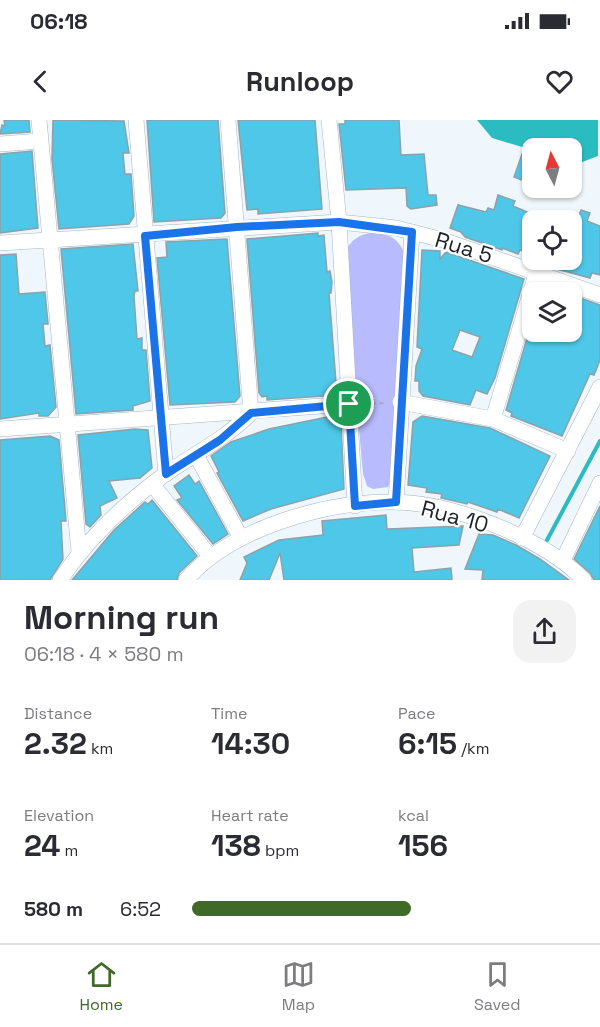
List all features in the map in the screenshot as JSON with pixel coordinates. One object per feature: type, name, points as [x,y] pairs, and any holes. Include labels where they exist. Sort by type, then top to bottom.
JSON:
[{"type":"street","points":[[39,120],[65,424],[79,552]]},
{"type":"street","points":[[136,120],[159,418],[166,474]]},
{"type":"street","points":[[228,120],[251,413]]},
{"type":"street","points":[[329,120],[339,222],[355,506]]},
{"type":"street","points":[[0,144],[40,141]]},
{"type":"street","name":"Rua 5","points":[[0,243],[145,236],[237,227],[339,222],[412,232],[537,271],[600,295]]},
{"type":"street","points":[[396,502],[400,402],[412,232]]},
{"type":"street","points":[[493,419],[537,271]]},
{"type":"street","points":[[522,538],[600,387]]},
{"type":"street","points":[[400,402],[493,419],[567,451]]},
{"type":"street","points":[[0,429],[251,413],[349,404]]},
{"type":"street","points":[[60,580],[79,552],[109,519],[166,474],[220,440],[251,413]]},
{"type":"street","points":[[196,455],[241,538]]},
{"type":"street","points":[[563,560],[600,483]]},
{"type":"street","points":[[152,484],[210,556]]},
{"type":"street","name":"Rua 10","points":[[186,580],[210,556],[241,538],[320,511],[396,502],[467,517],[522,538],[563,560],[584,580]]},
{"type":"path","points":[[349,404],[400,402]]},
{"type":"shaded area","points":[[477,120],[598,120],[598,156],[582,162],[582,138],[522,138],[522,147],[492,138]]},
{"type":"shaded area","points":[[369,233],[383,234],[393,238],[407,258],[392,480],[388,487],[373,489],[367,486],[363,474],[344,260],[352,242]]},
{"type":"building","points":[[4,120],[29,120],[30,132],[0,134],[2,125],[5,126]]},
{"type":"building","points":[[53,120],[124,121],[129,153],[123,153],[125,174],[131,174],[134,216],[129,224],[59,229],[52,159]]},
{"type":"building","points":[[147,120],[218,120],[225,213],[221,218],[154,222]]},
{"type":"building","points":[[238,120],[315,120],[322,209],[258,214],[258,209],[247,210]]},
{"type":"building","points":[[345,120],[399,120],[401,155],[424,154],[428,195],[436,195],[437,205],[411,209],[407,206],[406,188],[346,190],[339,124],[345,124]]},
{"type":"building","points":[[32,151],[38,228],[0,233],[0,154]]},
{"type":"building","points":[[522,154],[522,180],[514,177]]},
{"type":"building","points":[[498,195],[515,201],[513,206],[522,210],[522,251],[520,250],[518,254],[465,237],[461,232],[450,228],[458,205],[486,212],[488,208],[494,210]]},
{"type":"building","points":[[582,210],[590,213],[587,221],[600,226],[600,275],[592,273],[590,278],[560,270],[582,270]]},
{"type":"building","points":[[318,233],[318,236],[324,235],[327,272],[330,271],[332,282],[331,293],[329,293],[337,395],[267,400],[267,396],[262,397],[259,393],[247,239]]},
{"type":"building","points":[[227,239],[240,396],[235,402],[170,405],[157,258],[167,257],[166,242]]},
{"type":"building","points":[[133,244],[138,291],[135,291],[134,296],[137,339],[142,338],[142,350],[146,350],[150,401],[133,406],[133,410],[76,414],[61,249]]},
{"type":"building","points":[[422,250],[440,251],[440,259],[446,252],[524,279],[495,378],[487,394],[476,390],[470,405],[423,396],[419,391],[419,381],[415,381],[416,366],[422,349],[417,347]],"holes":[[[460,330],[480,337],[472,357],[452,350]]]},
{"type":"building","points":[[16,254],[19,294],[45,292],[48,324],[43,324],[45,346],[50,345],[56,407],[48,416],[39,416],[39,413],[0,419],[0,255]]},
{"type":"building","points":[[582,299],[600,305],[600,360],[594,375],[590,374],[562,436],[511,416],[512,413],[506,410],[526,342],[582,342]]},
{"type":"building","points":[[422,416],[490,428],[550,456],[519,518],[498,509],[497,512],[468,502],[467,504],[441,498],[442,494],[426,492],[427,488],[408,485],[413,422]]},
{"type":"building","points":[[327,417],[341,423],[344,489],[271,509],[243,521],[217,473],[219,472],[211,456],[231,442],[269,429]]},
{"type":"building","points":[[135,429],[148,430],[152,468],[140,478],[109,481],[117,498],[100,506],[101,515],[90,527],[86,524],[78,435]]},
{"type":"building","points":[[50,436],[59,440],[66,521],[61,521],[63,559],[50,580],[0,580],[0,440]]},
{"type":"building","points":[[189,475],[195,484],[199,481],[228,534],[213,544],[177,500],[182,498],[174,486]]},
{"type":"building","points":[[152,500],[197,556],[179,573],[177,580],[72,580],[114,530],[145,502],[148,504]]},
{"type":"building","points":[[600,506],[600,580],[594,580],[590,573],[574,559]]},
{"type":"building","points":[[386,515],[387,529],[463,526],[459,545],[412,548],[414,572],[451,568],[452,580],[284,580],[280,553],[269,580],[240,580],[247,563],[244,557],[279,540],[323,535],[322,521]]},
{"type":"building","points":[[479,534],[493,535],[516,545],[569,580],[482,580],[483,570],[465,569]]},
{"type":"waterway","points":[[546,542],[600,441]]},
{"type":"route","points":[[339,222],[412,232],[400,402],[396,502],[355,506],[349,404],[251,413],[220,440],[166,474],[159,418],[145,236],[237,227],[339,222]]}]
